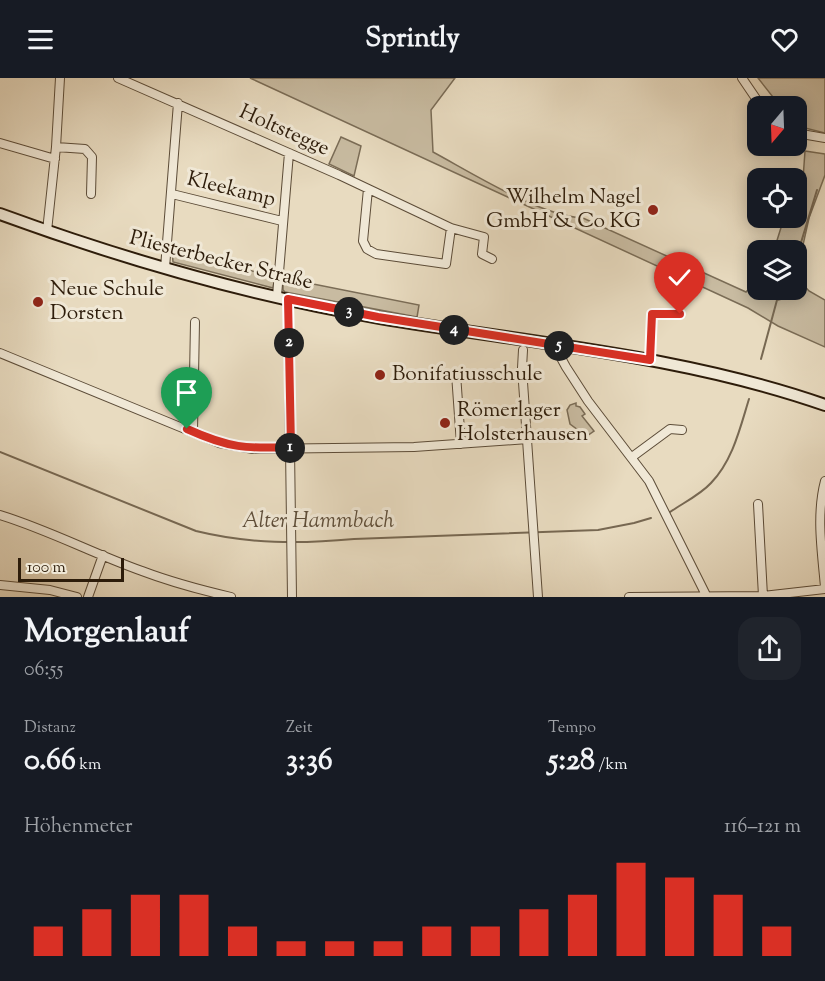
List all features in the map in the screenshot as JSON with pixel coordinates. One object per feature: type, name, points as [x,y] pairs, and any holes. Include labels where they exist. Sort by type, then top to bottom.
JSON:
[{"type":"main road","name":"Pliesterbecker Straße","points":[[0,214],[120,256],[288,299],[378,317],[650,360],[721,374],[825,405]]},
{"type":"street","points":[[46,231],[55,159],[60,78]]},
{"type":"street","name":"Holtstegge","points":[[118,78],[178,103],[451,228],[484,237],[482,254],[492,258]]},
{"type":"street","points":[[742,78],[754,96]]},
{"type":"street","points":[[165,268],[178,103]]},
{"type":"street","points":[[807,135],[825,138]]},
{"type":"street","points":[[0,144],[55,159]]},
{"type":"street","points":[[56,147],[85,149],[92,157],[91,194]]},
{"type":"street","points":[[277,296],[289,153]]},
{"type":"street","points":[[368,189],[363,242],[367,249],[376,254],[446,264],[451,228]]},
{"type":"street","name":"Kleekamp","points":[[172,194],[282,221]]},
{"type":"street","points":[[288,299],[292,597]]},
{"type":"street","points":[[650,360],[652,314],[680,314]]},
{"type":"street","points":[[193,431],[195,322]]},
{"type":"street","points":[[558,346],[566,367],[588,401],[649,481],[707,596]]},
{"type":"street","points":[[523,350],[522,368],[538,597]]},
{"type":"street","points":[[0,353],[219,442],[237,447],[253,449],[404,447],[528,439]]},
{"type":"street","points":[[456,374],[462,444]]},
{"type":"street","points":[[632,457],[670,429],[682,430]]},
{"type":"street","points":[[629,597],[763,596],[821,591],[820,512],[825,481]]},
{"type":"street","points":[[758,504],[763,596]]},
{"type":"street","points":[[0,515],[28,523],[103,555],[186,586],[231,597]]},
{"type":"street","points":[[88,597],[103,555]]},
{"type":"street","points":[[0,585],[50,590],[77,597]]},
{"type":"shaded area","points":[[250,78],[455,78],[431,110],[433,152],[527,202],[547,210],[583,218],[747,291],[747,300],[807,300],[807,289],[825,300],[825,347],[778,326],[748,308]]},
{"type":"shaded area","points":[[758,78],[825,78],[825,133],[807,128],[807,96],[772,96]]},
{"type":"shaded area","points":[[341,137],[361,146],[354,176],[329,164]]},
{"type":"shaded area","points":[[807,151],[825,154],[825,175],[807,227],[807,168],[804,168]]},
{"type":"shaded area","points":[[781,228],[807,228],[804,240],[777,240]]},
{"type":"shaded area","points":[[172,250],[275,277],[273,288],[173,262]]},
{"type":"shaded area","points":[[283,278],[419,305],[417,317],[285,292]]},
{"type":"shaded area","points":[[576,403],[576,406],[580,407],[585,414],[582,416],[594,431],[584,438],[570,424],[567,410],[570,405]]},
{"type":"waterway","name":"Alter Hammbach","points":[[802,240],[817,190]]},
{"type":"waterway","name":"Alter Hammbach","points":[[761,359],[777,300]]},
{"type":"waterway","name":"Alter Hammbach","points":[[670,512],[702,491],[719,474],[735,443],[749,399]]},
{"type":"waterway","name":"Alter Hammbach","points":[[0,452],[196,531],[255,541],[314,542],[598,530],[651,518]]},
{"type":"place","name":"Wilhelm Nagel GmbH & Co KG","points":[[653,210]]},
{"type":"place","name":"Neue Schule Dorsten","points":[[38,302]]},
{"type":"place","name":"Bonifatiusschule","points":[[380,375]]},
{"type":"place","name":"Römerlager Holsterhausen","points":[[445,423]]},
{"type":"route","points":[[187,429],[237,447],[253,449],[291,447],[288,299],[453,330],[650,360],[652,314],[680,314]]}]
